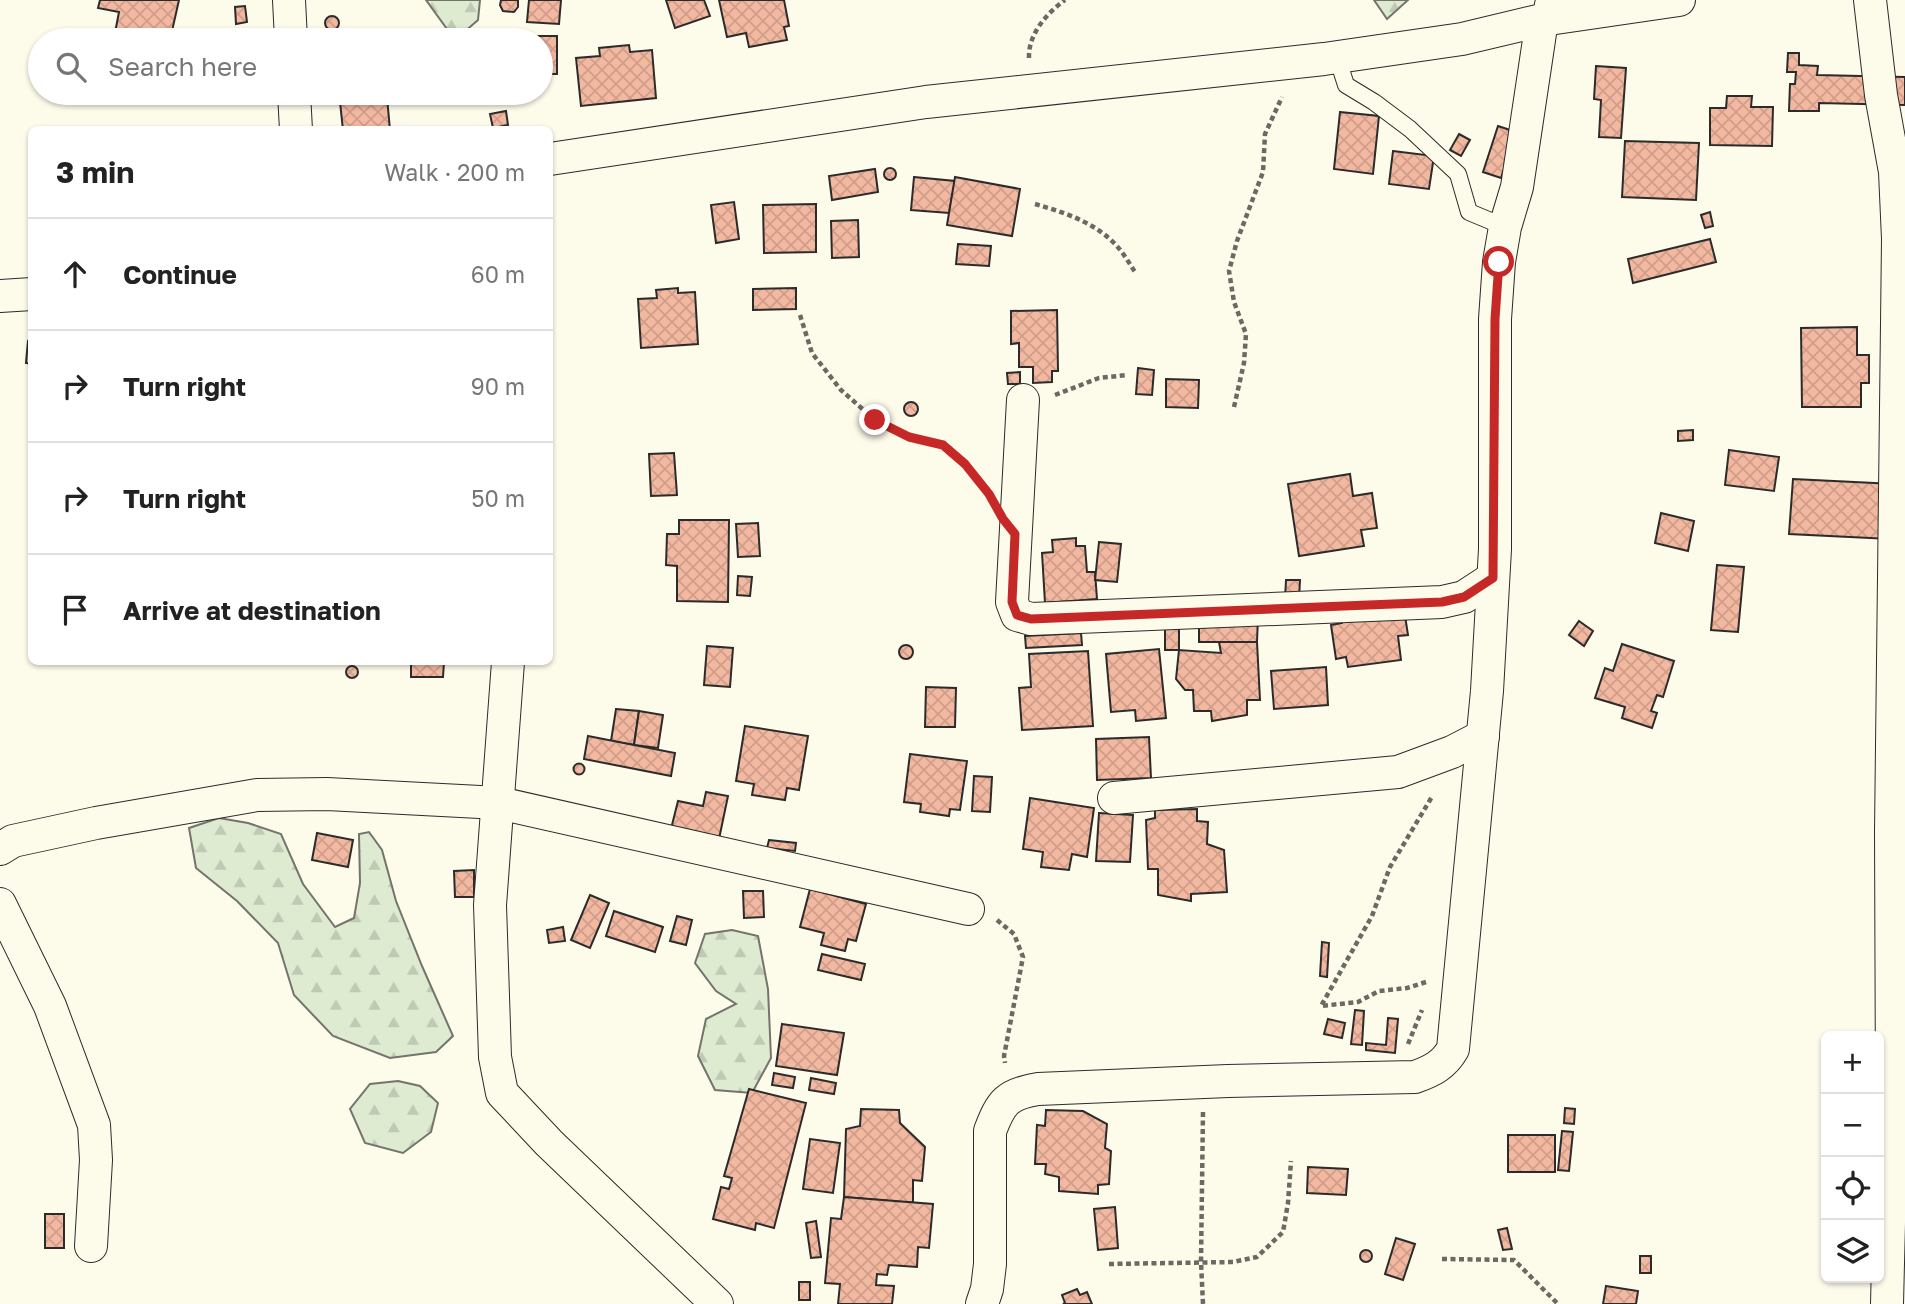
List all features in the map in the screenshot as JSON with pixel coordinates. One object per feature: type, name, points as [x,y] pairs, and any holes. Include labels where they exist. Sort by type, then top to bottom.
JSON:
[{"type":"street","points":[[289,0],[290,28]]},
{"type":"street","points":[[553,159],[926,102],[1336,57],[1462,39],[1547,10],[1679,0]]},
{"type":"street","points":[[1870,0],[1881,96],[1895,172],[1898,239],[1891,804],[1892,1101],[1887,1304]]},
{"type":"street","points":[[982,1304],[990,1264],[990,1131],[1005,1101],[1018,1093],[1038,1089],[1203,1082],[1415,1077],[1431,1072],[1446,1061],[1453,1049],[1483,736],[1493,578],[1495,319],[1499,262],[1505,227],[1517,187],[1547,10]]},
{"type":"street","points":[[295,105],[296,126]]},
{"type":"street","points":[[0,296],[28,294]]},
{"type":"street","points":[[1023,405],[1012,602],[1017,615],[1031,619],[1442,602],[1464,597],[1493,578]]},
{"type":"street","points":[[508,665],[490,905],[495,1058],[502,1093],[549,1143],[717,1304]]},
{"type":"street","points":[[1114,798],[1398,772],[1452,752],[1483,736]]},
{"type":"street","points":[[0,849],[13,841],[96,823],[257,795],[327,794],[499,803],[968,909]]},
{"type":"street","points":[[0,904],[50,1006],[94,1125],[96,1160],[91,1246]]},
{"type":"lane","points":[[1336,57],[1346,85],[1410,129],[1458,174],[1469,212],[1505,227]]},
{"type":"path","points":[[1032,91],[1029,52],[1036,29],[1065,0]]},
{"type":"path","points":[[1234,407],[1244,363],[1246,334],[1234,302],[1228,271],[1263,172],[1265,134],[1297,72],[1296,62]]},
{"type":"path","points":[[1035,204],[1068,213],[1115,243],[1135,272]]},
{"type":"path","points":[[800,315],[812,353],[841,390],[875,420],[909,437],[943,445],[965,464],[982,484],[1015,534]]},
{"type":"path","points":[[1023,405],[1098,378],[1127,374]]},
{"type":"path","points":[[1429,982],[1408,988],[1379,991],[1358,1002],[1321,1006],[1372,916],[1390,867],[1423,814],[1452,752]]},
{"type":"path","points":[[968,909],[999,920],[1014,934],[1023,957],[1004,1056],[1007,1073],[1018,1093]]},
{"type":"path","points":[[1203,1082],[1203,1304]]},
{"type":"path","points":[[1108,1264],[1233,1262],[1257,1257],[1283,1232],[1289,1203],[1291,1161]]},
{"type":"path","points":[[1442,1259],[1514,1260],[1558,1304]]},
{"type":"green space","points":[[426,0],[480,0],[478,20],[469,28],[446,28]]},
{"type":"green space","points":[[1374,0],[1408,0],[1387,19]]},
{"type":"green space","points":[[219,818],[248,823],[281,834],[303,884],[335,927],[354,918],[360,883],[359,834],[369,832],[382,850],[396,901],[453,1036],[436,1052],[390,1058],[333,1036],[294,995],[278,943],[237,901],[196,868],[189,828]]},
{"type":"green space","points":[[732,930],[758,936],[768,989],[771,1058],[752,1093],[715,1090],[698,1056],[706,1019],[736,1004],[716,991],[695,963],[705,934]]},
{"type":"green space","points":[[398,1081],[420,1086],[438,1103],[431,1132],[403,1153],[365,1143],[350,1109],[370,1084]]},
{"type":"building","points":[[100,0],[179,0],[173,28],[116,28],[119,12],[98,8]]},
{"type":"building","points":[[501,0],[518,0],[518,7],[514,12],[503,11]]},
{"type":"building","points":[[529,0],[561,0],[559,24],[527,22]]},
{"type":"building","points":[[666,0],[704,0],[710,16],[675,28]]},
{"type":"building","points":[[719,0],[784,0],[789,26],[784,27],[787,40],[749,47],[746,33],[727,37]]},
{"type":"building","points":[[245,6],[247,22],[236,24],[235,7]]},
{"type":"building","points":[[327,18],[337,18],[337,28],[327,28]]},
{"type":"building","points":[[553,36],[557,36],[557,74],[553,74]]},
{"type":"building","points":[[629,45],[630,52],[652,50],[656,98],[581,106],[576,58],[600,56],[599,48]]},
{"type":"building","points":[[1788,53],[1799,53],[1799,65],[1818,66],[1817,75],[1905,77],[1905,105],[1819,103],[1819,111],[1789,111],[1790,84],[1795,84],[1796,72],[1787,72]]},
{"type":"building","points":[[1596,66],[1626,68],[1621,138],[1599,137],[1601,100],[1594,99]]},
{"type":"building","points":[[1727,96],[1752,96],[1751,107],[1773,107],[1772,146],[1710,145],[1710,108],[1726,108]]},
{"type":"building","points":[[340,105],[388,105],[390,126],[343,126]]},
{"type":"building","points":[[506,111],[508,125],[493,126],[490,114]]},
{"type":"building","points":[[1340,112],[1379,116],[1373,174],[1334,169]]},
{"type":"building","points":[[1498,126],[1516,132],[1501,178],[1483,172]]},
{"type":"building","points":[[1459,134],[1470,140],[1461,156],[1450,150]]},
{"type":"building","points":[[1625,141],[1699,143],[1696,200],[1622,197]]},
{"type":"building","points":[[1393,151],[1434,156],[1429,189],[1389,184]]},
{"type":"building","points":[[875,169],[878,192],[832,200],[829,176]]},
{"type":"building","points":[[885,169],[895,169],[895,179],[885,179]]},
{"type":"building","points":[[914,177],[955,181],[949,213],[911,210]]},
{"type":"building","points":[[955,177],[1020,189],[1012,236],[947,225]]},
{"type":"building","points":[[734,202],[739,239],[716,243],[711,205]]},
{"type":"building","points":[[816,204],[816,252],[764,253],[763,205]]},
{"type":"building","points":[[1710,212],[1713,226],[1705,228],[1701,215]]},
{"type":"building","points":[[858,220],[859,257],[832,258],[831,221]]},
{"type":"building","points":[[1710,239],[1716,262],[1633,283],[1628,259]]},
{"type":"building","points":[[958,244],[991,246],[989,266],[956,264]]},
{"type":"building","points":[[678,288],[678,293],[695,292],[698,344],[641,348],[638,299],[657,298],[656,290]]},
{"type":"building","points":[[796,288],[796,309],[753,310],[753,289]]},
{"type":"building","points":[[1057,310],[1058,371],[1052,371],[1052,382],[1033,383],[1033,367],[1019,367],[1019,343],[1011,344],[1011,311]]},
{"type":"building","points":[[1857,327],[1857,355],[1869,355],[1869,383],[1861,383],[1861,407],[1802,407],[1801,328]]},
{"type":"building","points":[[1138,368],[1154,370],[1152,395],[1136,394]]},
{"type":"building","points":[[1020,372],[1020,384],[1008,384],[1007,373]]},
{"type":"building","points":[[1166,379],[1199,380],[1198,408],[1166,407]]},
{"type":"building","points":[[911,402],[916,404],[916,414],[911,416],[906,414],[904,409],[906,404]]},
{"type":"building","points":[[1693,430],[1693,440],[1678,441],[1678,431]]},
{"type":"building","points":[[1729,450],[1779,457],[1774,491],[1725,485]]},
{"type":"building","points":[[674,453],[677,495],[651,496],[649,454]]},
{"type":"building","points":[[1350,474],[1353,496],[1372,493],[1377,528],[1361,530],[1364,546],[1299,556],[1288,484]]},
{"type":"building","points":[[1793,479],[1894,484],[1890,539],[1789,534]]},
{"type":"building","points":[[1661,513],[1694,521],[1688,551],[1655,543]]},
{"type":"building","points":[[679,520],[729,520],[728,602],[677,601],[677,566],[666,565],[667,534],[679,534]]},
{"type":"building","points":[[758,523],[760,556],[738,557],[736,524]]},
{"type":"building","points":[[1076,538],[1076,546],[1085,546],[1087,572],[1095,572],[1097,599],[1045,603],[1042,553],[1053,552],[1052,540]]},
{"type":"building","points":[[1099,542],[1121,544],[1117,582],[1095,580]]},
{"type":"building","points":[[1717,565],[1744,567],[1738,632],[1711,630]]},
{"type":"building","points":[[738,576],[752,577],[750,596],[737,595]]},
{"type":"building","points":[[1286,580],[1300,580],[1299,599],[1285,599]]},
{"type":"building","points":[[1404,609],[1408,635],[1398,636],[1401,660],[1348,667],[1346,657],[1336,659],[1331,625],[1342,623],[1342,618]]},
{"type":"building","points":[[1199,617],[1258,617],[1257,642],[1199,642]]},
{"type":"building","points":[[1579,621],[1593,631],[1584,646],[1569,635]]},
{"type":"building","points":[[1165,624],[1179,624],[1179,650],[1165,650]]},
{"type":"building","points":[[1081,633],[1082,645],[1026,648],[1025,636]]},
{"type":"building","points":[[1219,642],[1257,642],[1260,700],[1247,700],[1247,715],[1212,721],[1211,711],[1194,711],[1193,690],[1185,690],[1176,679],[1179,650],[1221,653]]},
{"type":"building","points":[[1622,644],[1674,661],[1663,697],[1657,695],[1651,711],[1657,713],[1652,728],[1622,718],[1625,707],[1595,698],[1605,668],[1613,671]]},
{"type":"building","points":[[906,645],[911,647],[911,657],[906,659],[901,657],[899,652],[901,647]]},
{"type":"building","points":[[707,646],[733,648],[730,687],[704,685]]},
{"type":"building","points":[[1159,649],[1166,718],[1136,721],[1135,710],[1111,712],[1106,654]]},
{"type":"building","points":[[1088,651],[1093,726],[1022,730],[1019,688],[1031,687],[1029,654]]},
{"type":"building","points":[[411,665],[444,665],[443,677],[411,677]]},
{"type":"building","points":[[352,666],[358,672],[352,678],[346,672]]},
{"type":"building","points":[[1326,667],[1328,705],[1274,709],[1271,671]]},
{"type":"building","points":[[926,687],[956,688],[955,727],[925,727]]},
{"type":"building","points":[[616,709],[639,711],[634,745],[611,741]]},
{"type":"building","points":[[639,711],[663,715],[658,748],[634,745]]},
{"type":"building","points":[[745,726],[808,736],[799,790],[787,788],[785,800],[752,795],[754,784],[736,781]]},
{"type":"building","points":[[588,736],[675,753],[671,776],[584,759]]},
{"type":"building","points":[[1149,737],[1151,778],[1097,780],[1096,739]]},
{"type":"building","points":[[910,754],[967,761],[960,810],[950,809],[949,816],[920,812],[921,804],[904,802]]},
{"type":"building","points":[[579,764],[583,765],[583,773],[579,774],[575,773],[574,769],[575,765]]},
{"type":"building","points":[[974,776],[992,777],[990,812],[972,811]]},
{"type":"building","points":[[706,792],[728,796],[719,839],[671,829],[678,801],[703,806]]},
{"type":"building","points":[[1030,798],[1094,808],[1087,857],[1072,854],[1069,870],[1041,867],[1043,852],[1023,849]]},
{"type":"building","points":[[1197,809],[1197,821],[1208,822],[1207,844],[1224,850],[1227,892],[1191,894],[1191,901],[1158,895],[1158,869],[1148,869],[1146,820],[1155,818],[1155,810]]},
{"type":"building","points":[[1099,813],[1133,815],[1130,862],[1096,861]]},
{"type":"building","points":[[317,833],[353,840],[348,867],[312,860]]},
{"type":"building","points":[[769,840],[796,843],[795,851],[767,848]]},
{"type":"building","points":[[474,870],[474,897],[455,897],[454,871]]},
{"type":"building","points":[[810,889],[866,904],[856,941],[848,939],[845,951],[821,945],[824,933],[800,927]]},
{"type":"building","points":[[743,891],[763,891],[764,917],[744,918]]},
{"type":"building","points":[[590,895],[609,903],[590,948],[571,940]]},
{"type":"building","points":[[614,911],[663,927],[655,952],[606,936]]},
{"type":"building","points":[[677,916],[692,920],[686,945],[670,941]]},
{"type":"building","points":[[563,927],[565,941],[549,943],[547,930]]},
{"type":"building","points":[[1322,942],[1329,943],[1327,977],[1320,976]]},
{"type":"building","points":[[822,954],[865,964],[861,980],[818,970]]},
{"type":"building","points":[[1355,1010],[1364,1011],[1362,1045],[1351,1044]]},
{"type":"building","points":[[1388,1018],[1398,1019],[1395,1053],[1366,1050],[1366,1043],[1386,1045]]},
{"type":"building","points":[[1328,1019],[1345,1023],[1342,1038],[1324,1034]]},
{"type":"building","points":[[782,1024],[844,1033],[837,1075],[776,1066]]},
{"type":"building","points":[[774,1073],[795,1077],[793,1088],[772,1085]]},
{"type":"building","points":[[811,1078],[836,1083],[834,1094],[809,1090]]},
{"type":"building","points":[[749,1089],[806,1103],[774,1228],[756,1223],[755,1230],[713,1219],[721,1187],[729,1189],[732,1178],[724,1176]]},
{"type":"building","points":[[1565,1108],[1575,1109],[1574,1124],[1564,1123]]},
{"type":"building","points":[[861,1109],[899,1110],[900,1123],[925,1147],[922,1181],[913,1180],[913,1203],[844,1197],[846,1129],[860,1126]]},
{"type":"building","points":[[1046,1110],[1083,1111],[1107,1124],[1105,1148],[1111,1151],[1109,1184],[1098,1185],[1098,1194],[1059,1191],[1059,1177],[1045,1174],[1046,1164],[1035,1164],[1037,1125],[1045,1126]]},
{"type":"building","points":[[1562,1131],[1573,1132],[1569,1171],[1558,1170]]},
{"type":"building","points":[[1508,1135],[1555,1135],[1555,1172],[1508,1172]]},
{"type":"building","points":[[810,1139],[840,1143],[833,1193],[803,1189]]},
{"type":"building","points":[[1308,1167],[1348,1169],[1346,1195],[1307,1193]]},
{"type":"building","points":[[844,1197],[933,1204],[929,1248],[918,1247],[917,1267],[889,1265],[887,1275],[877,1274],[876,1285],[894,1286],[892,1304],[838,1304],[840,1284],[825,1283],[831,1218],[841,1219]]},
{"type":"building","points":[[1115,1207],[1118,1248],[1098,1250],[1094,1209]]},
{"type":"building","points":[[45,1214],[64,1214],[64,1248],[45,1248]]},
{"type":"building","points":[[816,1221],[821,1257],[811,1258],[806,1223]]},
{"type":"building","points":[[1507,1228],[1512,1249],[1503,1250],[1498,1230]]},
{"type":"building","points":[[1396,1238],[1415,1244],[1403,1280],[1385,1274]]},
{"type":"building","points":[[1366,1250],[1372,1256],[1366,1262],[1360,1256]]},
{"type":"building","points":[[1640,1256],[1651,1256],[1651,1273],[1640,1273]]},
{"type":"building","points":[[799,1282],[810,1282],[810,1300],[799,1300]]},
{"type":"building","points":[[1606,1286],[1638,1291],[1636,1304],[1603,1304]]},
{"type":"building","points":[[1077,1289],[1080,1295],[1087,1292],[1092,1304],[1063,1304],[1062,1295]]},
{"type":"route","points":[[875,420],[909,437],[943,445],[965,464],[989,494],[1015,534],[1012,602],[1017,615],[1031,619],[1442,602],[1464,597],[1493,578],[1495,319],[1499,262]]}]
